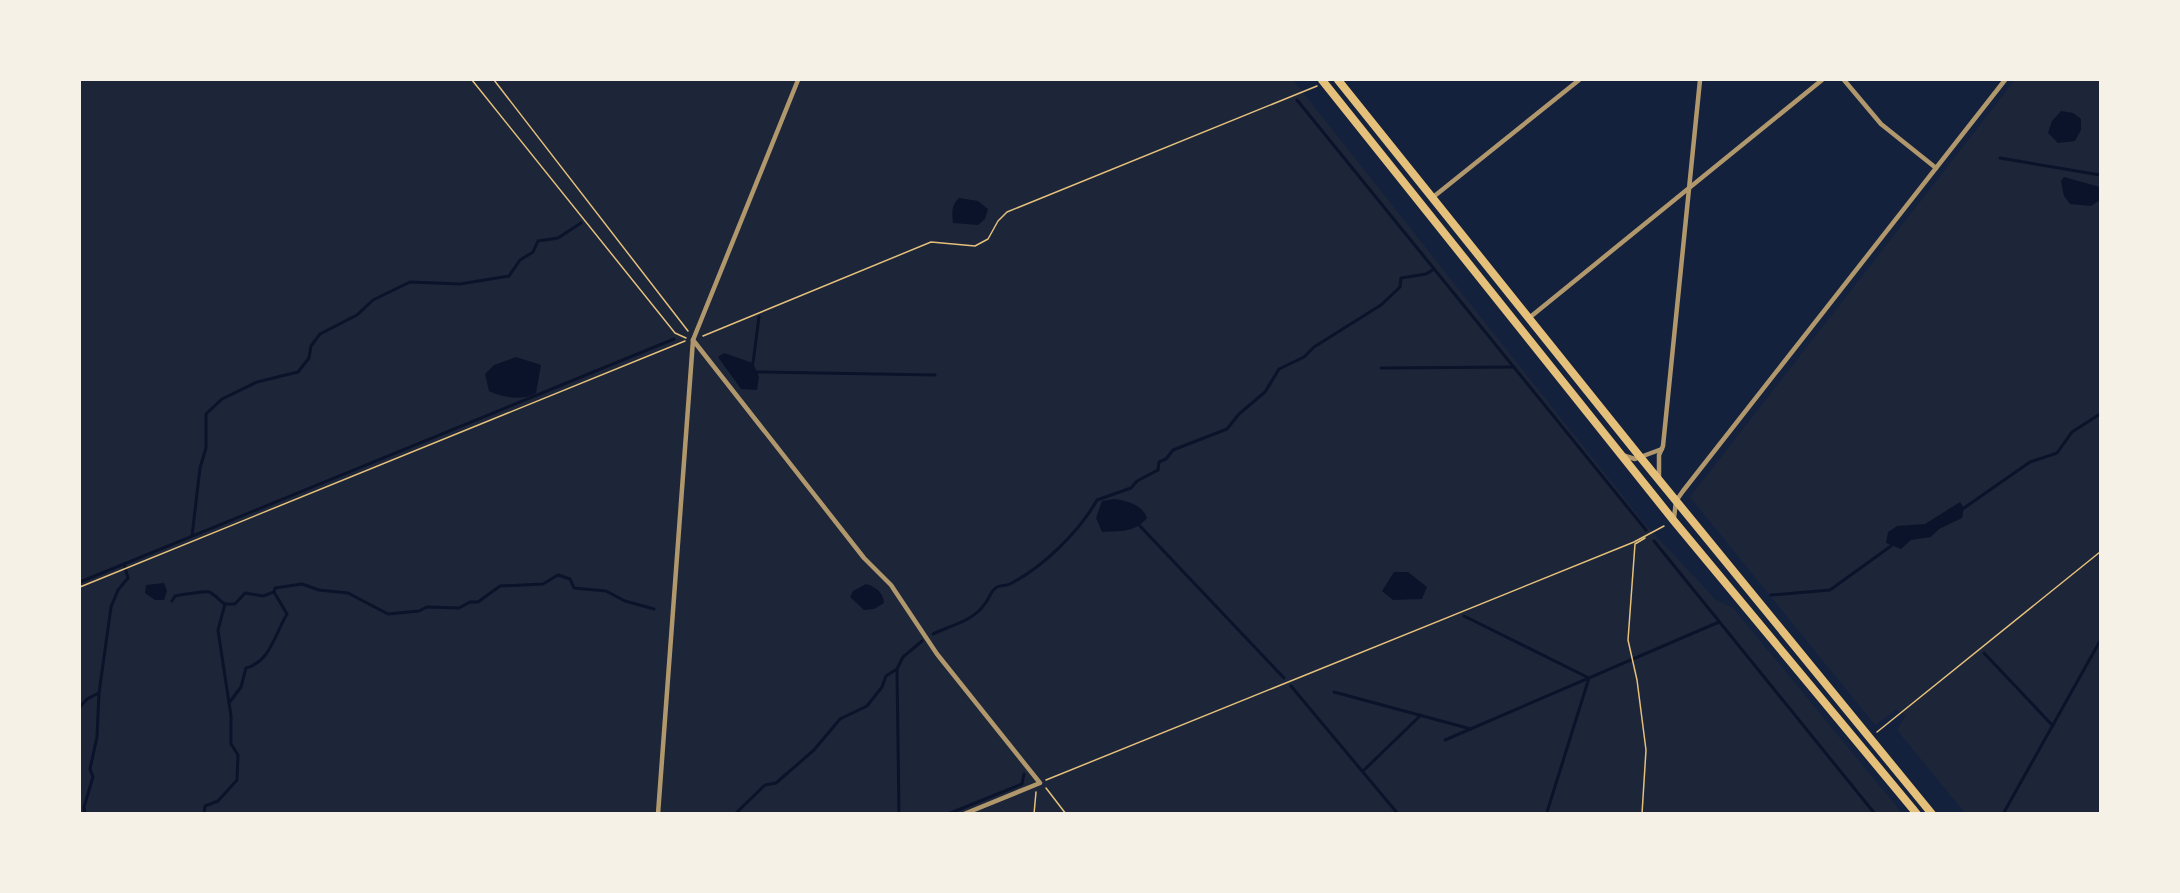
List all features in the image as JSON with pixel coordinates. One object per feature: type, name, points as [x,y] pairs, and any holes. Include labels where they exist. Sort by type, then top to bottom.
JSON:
[{"type":"main road","points":[[1323,81],[1674,521],[1917,813]]},
{"type":"main road","points":[[1341,81],[1432,198],[1530,318],[1638,459],[1659,480],[1932,813]]},
{"type":"street","points":[[658,813],[693,340],[798,80]]},
{"type":"street","points":[[1432,198],[1579,80]]},
{"type":"street","points":[[1659,480],[1700,80]]},
{"type":"street","points":[[1530,318],[1822,80]]},
{"type":"street","points":[[1844,80],[1881,124],[1936,168]]},
{"type":"street","points":[[1674,521],[1676,501],[2005,80]]},
{"type":"street","points":[[693,340],[864,558],[891,585],[937,654],[1040,783],[964,813]]},
{"type":"street","points":[[1620,454],[1638,459],[1662,449]]},
{"type":"path","points":[[472,80],[675,333],[693,340]]},
{"type":"path","points":[[494,80],[686,325],[693,340]]},
{"type":"path","points":[[80,587],[931,242],[975,246],[988,239],[998,221],[1007,212],[1076,186],[1323,81]]},
{"type":"path","points":[[1642,813],[1642,772],[1646,750],[1637,680],[1628,640],[1629,603],[1635,544],[1664,526]]},
{"type":"path","points":[[1040,783],[1653,532]]},
{"type":"path","points":[[1871,738],[2100,552]]},
{"type":"path","points":[[1034,813],[1040,783]]},
{"type":"path","points":[[1040,783],[1066,813]]},
{"type":"shaded area","points":[[80,80],[1293,80],[1644,523],[1715,599],[1733,608],[1902,813],[80,813]]},
{"type":"shaded area","points":[[2015,80],[2100,80],[2100,813],[1965,813],[1897,730],[1906,715],[1896,710],[1875,725],[1690,497]]},
{"type":"shaded area","points":[[2061,111],[2073,113],[2081,119],[2081,130],[2075,141],[2058,143],[2048,133],[2052,121]]},
{"type":"shaded area","points":[[2064,177],[2100,187],[2100,200],[2091,206],[2070,204],[2064,196],[2061,181]]},
{"type":"shaded area","points":[[959,198],[978,201],[988,209],[985,219],[978,225],[953,223],[953,206]]},
{"type":"shaded area","points":[[724,353],[753,363],[759,377],[757,390],[741,389],[718,357]]},
{"type":"shaded area","points":[[516,357],[541,365],[536,393],[513,398],[489,391],[485,374],[494,365]]},
{"type":"shaded area","points":[[1114,499],[1138,506],[1147,518],[1132,529],[1102,532],[1096,518],[1102,501]]},
{"type":"shaded area","points":[[1960,502],[1964,508],[1962,518],[1939,529],[1931,537],[1911,540],[1901,549],[1886,543],[1888,532],[1897,526],[1925,524]]},
{"type":"shaded area","points":[[1394,572],[1408,572],[1427,587],[1422,599],[1393,600],[1382,591]]},
{"type":"shaded area","points":[[164,583],[167,591],[164,600],[155,600],[145,593],[146,585]]},
{"type":"shaded area","points":[[866,584],[878,590],[883,599],[884,603],[874,609],[864,610],[850,597],[853,591]]},
{"type":"waterway","points":[[1297,100],[1646,530]]},
{"type":"waterway","points":[[2000,158],[2100,175]]},
{"type":"waterway","points":[[192,536],[200,468],[206,448],[206,414],[222,399],[257,382],[298,372],[309,358],[311,346],[320,334],[357,315],[373,300],[410,282],[460,284],[509,276],[520,260],[533,252],[538,241],[558,238],[581,223]]},
{"type":"waterway","points":[[933,634],[974,615],[986,603],[994,589],[1010,584],[1035,568],[1070,536],[1097,500],[1131,488],[1137,481],[1158,470],[1159,462],[1166,459],[1173,450],[1227,429],[1239,414],[1265,392],[1279,369],[1304,357],[1314,347],[1381,305],[1400,287],[1401,278],[1426,274],[1434,269]]},
{"type":"waterway","points":[[753,363],[759,317]]},
{"type":"waterway","points":[[80,582],[674,339]]},
{"type":"waterway","points":[[1381,368],[1514,367]]},
{"type":"waterway","points":[[757,372],[935,375]]},
{"type":"waterway","points":[[1964,508],[2030,462],[2057,453],[2072,432],[2100,414]]},
{"type":"waterway","points":[[1140,526],[1284,678]]},
{"type":"waterway","points":[[1654,541],[1875,814]]},
{"type":"waterway","points":[[1771,595],[1830,590],[1891,546]]},
{"type":"waterway","points":[[85,814],[84,807],[93,777],[90,769],[97,737],[99,693],[111,607],[118,590],[128,578],[124,564]]},
{"type":"waterway","points":[[225,604],[235,604],[245,593],[263,596],[274,592],[275,588],[302,584],[319,590],[348,593],[388,614],[419,611],[427,607],[459,608],[470,602],[478,602],[500,586],[543,584],[558,575],[570,579],[574,588],[606,591],[625,601],[654,609]]},
{"type":"waterway","points":[[172,601],[175,596],[209,592],[225,604],[218,630],[231,716],[231,744],[238,755],[237,780],[218,801],[205,806],[204,814]]},
{"type":"waterway","points":[[229,703],[241,687],[246,668],[254,665],[266,654],[287,614],[274,592]]},
{"type":"waterway","points":[[1464,616],[1589,678],[1547,812]]},
{"type":"waterway","points":[[1445,740],[1719,622]]},
{"type":"waterway","points":[[735,814],[765,785],[776,783],[814,750],[840,719],[867,706],[882,687],[886,676],[897,669],[903,657],[922,641]]},
{"type":"waterway","points":[[2003,814],[2100,641]]},
{"type":"waterway","points":[[1984,653],[2053,726]]},
{"type":"waterway","points":[[897,669],[899,814]]},
{"type":"waterway","points":[[1291,686],[1398,814]]},
{"type":"waterway","points":[[1334,692],[1471,729]]},
{"type":"waterway","points":[[80,707],[87,699],[99,693]]},
{"type":"waterway","points":[[1363,771],[1421,715]]},
{"type":"waterway","points":[[948,814],[1022,784],[1024,774]]}]
